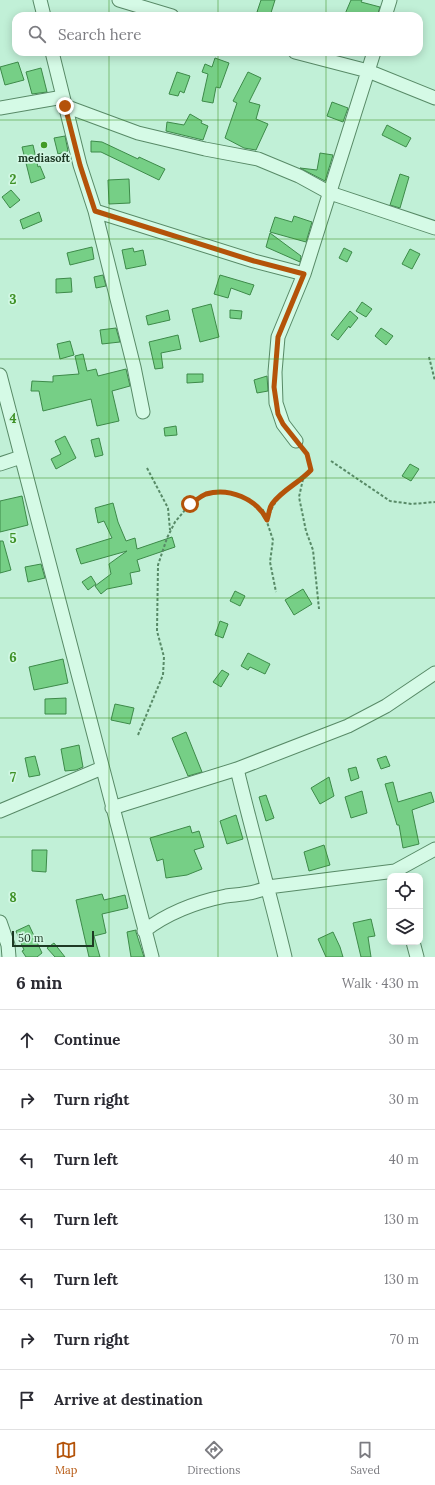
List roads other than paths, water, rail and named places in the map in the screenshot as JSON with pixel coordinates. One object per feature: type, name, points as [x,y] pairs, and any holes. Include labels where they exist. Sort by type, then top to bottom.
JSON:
[{"type":"street","points":[[40,0],[43,12]]},
{"type":"street","points":[[119,0],[159,12]]},
{"type":"street","points":[[386,12],[390,0]]},
{"type":"street","points":[[53,56],[80,165],[95,211],[134,367],[143,412]]},
{"type":"street","points":[[310,56],[368,71],[435,98]]},
{"type":"street","points":[[296,441],[283,424],[278,414],[276,403],[275,372],[278,337],[304,274],[373,56]]},
{"type":"street","points":[[0,108],[64,102],[138,133],[205,149],[258,159],[299,176],[330,193],[435,228]]},
{"type":"street","points":[[95,211],[254,261],[304,274]]},
{"type":"street","points":[[0,375],[144,932],[152,957]]},
{"type":"street","points":[[0,464],[21,457]]},
{"type":"street","points":[[112,808],[237,770],[348,726],[386,706],[435,673]]},
{"type":"street","points":[[0,811],[102,768]]},
{"type":"street","points":[[237,770],[285,957]]},
{"type":"street","points":[[397,873],[435,849]]},
{"type":"street","points":[[144,932],[157,922],[190,905],[235,895],[257,893],[268,887],[387,875]]},
{"type":"street","points":[[0,922],[6,950]]},
{"type":"street","points":[[414,945],[417,957]]},
{"type":"place","name":"mediasoft","points":[[44,145]]}]
